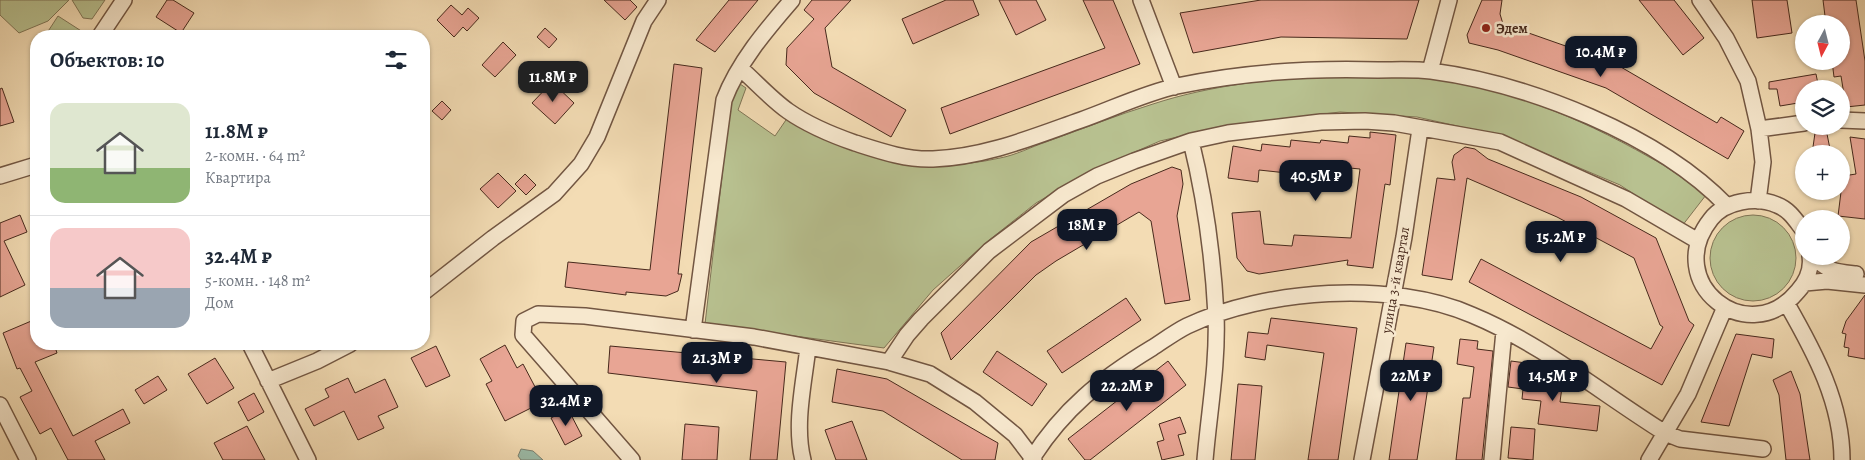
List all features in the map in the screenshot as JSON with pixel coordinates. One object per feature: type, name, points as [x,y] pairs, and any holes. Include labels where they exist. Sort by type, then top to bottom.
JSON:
[{"type":"street","points":[[104,30],[124,0]]},
{"type":"street","points":[[430,287],[493,238],[554,194],[581,164],[597,137],[644,21],[658,0]]},
{"type":"street","points":[[693,330],[724,100],[732,79],[770,26],[792,0]]},
{"type":"street","points":[[1141,0],[1174,87]]},
{"type":"street","points":[[1430,71],[1449,0]]},
{"type":"street","points":[[1700,0],[1726,38],[1748,81],[1759,129],[1763,162],[1758,201]]},
{"type":"street","points":[[740,68],[787,110],[836,136],[886,153],[931,159],[972,155],[1011,145],[1174,87],[1243,76],[1307,70],[1430,71],[1492,84],[1539,98],[1607,124],[1668,157],[1713,192],[1727,206]]},
{"type":"street","points":[[1850,120],[1865,121]]},
{"type":"street","points":[[889,362],[907,335],[953,285],[989,251],[1064,195],[1098,176],[1191,141],[1266,128],[1321,122],[1394,123],[1500,142],[1626,199],[1698,241]]},
{"type":"street","points":[[1759,129],[1795,125]]},
{"type":"street","name":"улица 3-й квартал","points":[[1362,460],[1420,128]]},
{"type":"street","points":[[1191,141],[1203,188],[1216,316],[1212,402],[1205,460]]},
{"type":"street","points":[[0,176],[30,167]]},
{"type":"street","points":[[1795,219],[1777,205],[1758,201],[1741,202],[1727,206],[1716,212],[1700,232],[1695,251],[1696,272],[1710,297],[1725,307],[1748,315],[1769,313],[1788,304],[1805,283],[1809,265]]},
{"type":"street","points":[[1821,265],[1837,272],[1865,275]]},
{"type":"street","points":[[1805,283],[1827,282],[1865,285]]},
{"type":"street","points":[[632,460],[523,335],[524,321],[538,314],[560,314],[754,337],[889,362],[930,374],[975,402],[1014,434],[1033,459],[1074,403],[1107,376],[1187,326],[1263,302],[1312,295],[1348,293],[1392,296],[1435,302],[1471,314],[1504,330],[1567,367],[1665,433],[1680,439],[1763,449]]},
{"type":"street","points":[[1788,304],[1827,383],[1842,437],[1842,460]]},
{"type":"street","points":[[1649,460],[1688,394],[1725,307]]},
{"type":"street","points":[[1492,460],[1504,330]]},
{"type":"street","points":[[802,460],[800,450],[800,419],[808,347]]},
{"type":"street","points":[[253,350],[308,460]]},
{"type":"street","points":[[268,381],[338,350]]},
{"type":"street","points":[[0,404],[28,460]]},
{"type":"shaded area","points":[[0,0],[69,0],[48,21],[19,33],[0,15]]},
{"type":"shaded area","points":[[72,0],[105,0],[92,19],[83,18]]},
{"type":"shaded area","points":[[58,16],[80,30],[49,30]]},
{"type":"shaded area","points":[[1382,74],[1412,76],[1474,86],[1505,94],[1565,115],[1622,142],[1664,165],[1706,195],[1682,226],[1620,185],[1506,137],[1417,117],[1340,112],[1230,125],[1160,141],[1089,172],[1036,203],[988,241],[933,290],[884,348],[705,324],[731,98],[740,84],[746,88],[738,110],[775,136],[788,117],[839,144],[864,153],[916,164],[942,165],[1006,157],[1175,97],[1264,81],[1332,75]]},
{"type":"shaded area","points":[[1753,215],[1769,218],[1777,222],[1789,234],[1793,242],[1795,265],[1793,274],[1789,282],[1777,294],[1769,298],[1753,301],[1737,298],[1729,294],[1717,282],[1713,274],[1710,258],[1713,242],[1717,234],[1729,222],[1737,218]]},
{"type":"shaded area","points":[[521,449],[533,451],[543,460],[521,460],[518,456]]},
{"type":"building","points":[[167,0],[173,0],[194,13],[183,30],[176,30],[156,17]]},
{"type":"building","points":[[604,0],[630,0],[637,7],[625,20]]},
{"type":"building","points":[[729,0],[758,0],[715,52],[696,40]]},
{"type":"building","points":[[812,0],[851,0],[825,28],[832,67],[906,110],[891,137],[814,93],[786,65],[787,48],[814,19],[804,10]]},
{"type":"building","points":[[946,0],[973,0],[979,15],[913,44],[902,19]]},
{"type":"building","points":[[999,0],[1036,0],[1046,20],[1016,35]]},
{"type":"building","points":[[1083,0],[1113,0],[1140,64],[950,134],[941,108],[1105,48]]},
{"type":"building","points":[[1261,0],[1419,0],[1407,39],[1281,37],[1193,53],[1180,13]]},
{"type":"building","points":[[1482,0],[1502,0],[1500,14],[1503,24],[1614,63],[1717,123],[1721,117],[1744,131],[1728,159],[1606,88],[1498,50],[1469,43],[1467,35]]},
{"type":"building","points":[[1639,0],[1674,0],[1704,38],[1683,55]]},
{"type":"building","points":[[1752,0],[1787,0],[1792,33],[1757,38]]},
{"type":"building","points":[[1823,0],[1856,0],[1865,61],[1865,105],[1850,107],[1850,80],[1842,80],[1841,76],[1834,77],[1833,70],[1850,70],[1850,15],[1825,15]]},
{"type":"building","points":[[451,5],[462,15],[468,8],[479,18],[467,31],[463,27],[454,37],[437,20]]},
{"type":"building","points":[[545,28],[557,39],[549,48],[537,37]]},
{"type":"building","points":[[503,42],[516,55],[495,77],[482,65]]},
{"type":"building","points":[[674,64],[702,68],[678,274],[682,274],[678,291],[666,296],[626,292],[626,295],[565,287],[568,262],[650,270]]},
{"type":"building","points":[[1816,74],[1817,80],[1795,80],[1795,104],[1780,106],[1777,89],[1769,89],[1769,82]]},
{"type":"building","points":[[552,82],[574,103],[555,124],[532,103]]},
{"type":"building","points":[[2,88],[14,122],[0,126],[0,89]]},
{"type":"building","points":[[442,101],[451,110],[442,120],[432,111]]},
{"type":"building","points":[[1370,132],[1396,135],[1390,185],[1385,184],[1373,268],[1347,265],[1348,260],[1259,274],[1247,271],[1237,258],[1232,213],[1260,211],[1264,244],[1292,246],[1294,235],[1351,238],[1360,169],[1318,165],[1317,170],[1287,166],[1287,173],[1259,170],[1258,182],[1228,178],[1233,146],[1261,151],[1262,144],[1290,147],[1291,140],[1320,143],[1321,140],[1348,143],[1349,136],[1370,138]]},
{"type":"building","points":[[1815,135],[1827,135],[1829,145],[1813,145]]},
{"type":"building","points":[[1850,137],[1865,139],[1865,219],[1850,217],[1850,210],[1839,210],[1840,200],[1850,200],[1850,175],[1856,174]]},
{"type":"building","points":[[1465,147],[1475,149],[1488,159],[1581,197],[1656,238],[1689,321],[1694,325],[1662,385],[1469,282],[1481,259],[1651,349],[1663,327],[1660,325],[1634,258],[1557,217],[1467,178],[1452,280],[1422,275],[1437,178],[1455,180],[1452,162],[1454,155]]},
{"type":"building","points":[[1172,167],[1181,170],[1183,184],[1177,216],[1190,300],[1165,304],[1151,221],[1139,212],[1056,261],[1036,275],[951,360],[941,333],[1031,242],[1131,184]]},
{"type":"building","points":[[498,173],[516,191],[498,208],[480,189]]},
{"type":"building","points":[[525,174],[536,185],[526,195],[515,184]]},
{"type":"building","points":[[20,215],[27,232],[4,241],[25,285],[0,297],[0,223]]},
{"type":"building","points":[[1865,295],[1865,359],[1848,356],[1849,348],[1844,347],[1846,334],[1842,333],[1846,321]]},
{"type":"building","points":[[1126,298],[1141,320],[1062,373],[1047,351]]},
{"type":"building","points":[[1271,318],[1357,328],[1338,460],[1308,460],[1324,353],[1267,345],[1265,360],[1245,357],[1248,332],[1268,334]]},
{"type":"building","points":[[30,322],[30,350],[56,350],[57,353],[35,362],[73,436],[123,409],[130,423],[95,441],[105,460],[68,460],[51,428],[40,434],[20,397],[32,391],[20,368],[17,369],[3,333]]},
{"type":"building","points":[[1736,334],[1774,339],[1772,358],[1752,354],[1729,426],[1701,422]]},
{"type":"building","points":[[1460,339],[1478,341],[1477,349],[1493,351],[1482,460],[1456,460],[1463,398],[1470,398],[1474,367],[1457,364]]},
{"type":"building","points":[[1406,343],[1434,347],[1417,460],[1389,460]]},
{"type":"building","points":[[505,345],[517,368],[523,364],[543,402],[505,421],[486,384],[492,381],[480,359]]},
{"type":"building","points":[[436,346],[450,376],[426,387],[411,358]]},
{"type":"building","points":[[610,346],[786,362],[777,460],[750,460],[757,391],[608,373]]},
{"type":"building","points":[[997,351],[1047,384],[1032,406],[983,372]]},
{"type":"building","points":[[215,358],[234,388],[207,404],[188,374]]},
{"type":"building","points":[[1168,361],[1186,385],[1090,460],[1085,460],[1068,439]]},
{"type":"building","points":[[1511,361],[1526,363],[1525,373],[1544,375],[1542,385],[1562,387],[1560,402],[1600,406],[1597,431],[1538,424],[1541,401],[1522,399],[1523,389],[1508,387]]},
{"type":"building","points":[[837,369],[887,379],[998,443],[995,460],[962,460],[883,411],[832,402]]},
{"type":"building","points":[[1791,371],[1800,394],[1810,460],[1786,460],[1779,395],[1773,380]]},
{"type":"building","points":[[158,376],[167,390],[144,404],[135,390]]},
{"type":"building","points":[[348,378],[355,393],[385,379],[398,407],[378,416],[384,428],[358,440],[344,411],[314,426],[305,409],[329,397],[325,389]]},
{"type":"building","points":[[1238,384],[1262,386],[1255,460],[1231,460]]},
{"type":"building","points":[[254,393],[264,412],[248,421],[238,402]]},
{"type":"building","points":[[568,409],[582,436],[565,445],[551,418]]},
{"type":"building","points":[[1180,417],[1186,433],[1178,435],[1184,455],[1162,460],[1157,442],[1164,440],[1159,424]]},
{"type":"building","points":[[852,421],[867,460],[836,460],[825,430]]},
{"type":"building","points":[[685,424],[719,427],[717,460],[682,460]]},
{"type":"building","points":[[247,426],[265,460],[223,460],[214,443]]},
{"type":"building","points":[[1511,427],[1535,429],[1533,460],[1508,458]]},
{"type":"place","name":"Эдем","points":[[1486,28]]}]
